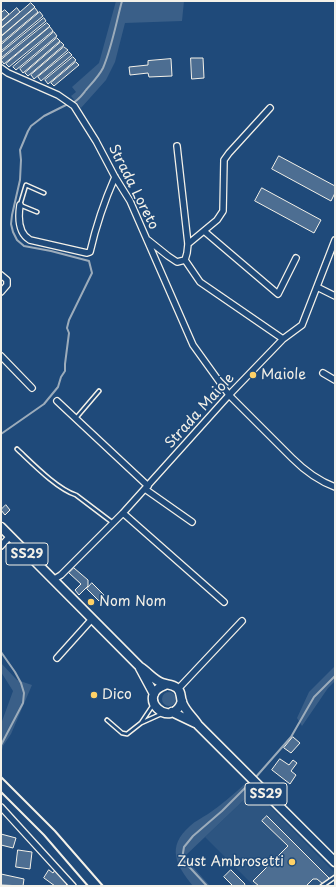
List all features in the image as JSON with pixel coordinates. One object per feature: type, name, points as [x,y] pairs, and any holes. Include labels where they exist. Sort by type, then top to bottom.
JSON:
[{"type":"main road","name":"SS29","points":[[1,527],[140,667],[157,681],[174,686],[178,689],[188,712],[198,725],[335,862]]},
{"type":"main road","name":"SS29","points":[[140,667],[154,694],[154,704],[157,709],[168,712],[198,725]]},
{"type":"main road","points":[[154,694],[157,689],[165,684]]},
{"type":"main road","points":[[168,712],[177,709],[182,701]]},
{"type":"street","name":"Strada Loreto","points":[[1,68],[58,94],[72,104],[96,141],[115,178],[130,201],[193,345],[229,395],[301,466],[327,484],[335,487]]},
{"type":"street","points":[[188,244],[217,220],[223,210],[224,160],[229,152],[270,108]]},
{"type":"street","points":[[177,146],[188,244],[185,260]]},
{"type":"street","points":[[20,205],[20,222],[22,232],[25,237],[30,240],[87,253],[90,252],[97,221],[115,178]]},
{"type":"street","points":[[204,231],[278,294],[296,258]]},
{"type":"street","points":[[146,239],[177,262],[185,260]]},
{"type":"street","name":"Strada Maiole","points":[[53,580],[61,576],[113,524],[229,395],[283,339],[302,325],[318,288],[335,240]]},
{"type":"street","points":[[185,260],[200,282],[283,339]]},
{"type":"street","points":[[1,275],[7,280],[7,285],[1,292]]},
{"type":"street","points":[[318,288],[335,296]]},
{"type":"street","points":[[1,356],[32,388]]},
{"type":"street","points":[[324,373],[335,380]]},
{"type":"street","points":[[57,401],[146,488],[192,522]]},
{"type":"street","points":[[123,513],[224,602]]},
{"type":"street","points":[[1,546],[10,536]]},
{"type":"street","points":[[57,658],[92,619]]},
{"type":"street","points":[[178,689],[242,621]]},
{"type":"street","points":[[1,807],[73,886]]},
{"type":"lane","points":[[37,212],[20,205],[26,185],[44,193]]},
{"type":"lane","points":[[76,418],[99,391]]},
{"type":"lane","points":[[17,449],[59,485],[70,493],[76,495],[113,524]]},
{"type":"lane","points":[[141,723],[154,704]]},
{"type":"lane","points":[[107,720],[122,733],[127,734],[141,723],[168,712]]},
{"type":"lane","points":[[322,886],[335,877]]},
{"type":"shaded area","points":[[116,1],[184,1],[182,21],[125,23],[115,62],[106,80],[81,108],[71,96],[76,92],[72,87],[99,63]]},
{"type":"shaded area","points":[[1,663],[17,680],[32,685],[11,734],[3,746],[1,754],[1,724],[13,691],[1,672]]},
{"type":"shaded area","points":[[335,666],[335,681],[328,688],[302,726],[297,718],[309,692]]},
{"type":"shaded area","points":[[166,692],[172,692],[176,696],[176,702],[172,706],[166,706],[162,702],[162,696]]},
{"type":"shaded area","points":[[246,783],[252,788],[248,796],[184,857],[210,886],[193,886],[178,863],[176,849],[178,841],[192,824],[218,807]]},
{"type":"shaded area","points":[[252,788],[335,873],[335,881],[327,886],[254,886],[205,837],[248,796]]},
{"type":"building","points":[[31,3],[35,7],[1,36],[1,29]]},
{"type":"building","points":[[17,8],[20,12],[1,28],[1,22]]},
{"type":"building","points":[[35,8],[38,12],[1,43],[1,37]]},
{"type":"building","points":[[5,10],[9,14],[1,21],[1,13]]},
{"type":"building","points":[[40,12],[43,16],[1,51],[1,45]]},
{"type":"building","points":[[44,18],[46,21],[1,58],[1,53]]},
{"type":"building","points":[[47,23],[50,26],[4,64],[1,60]]},
{"type":"building","points":[[50,27],[53,31],[9,67],[6,64]]},
{"type":"building","points":[[54,32],[57,36],[16,70],[13,67]]},
{"type":"building","points":[[57,38],[60,41],[23,73],[20,69]]},
{"type":"building","points":[[61,42],[64,45],[28,76],[25,73]]},
{"type":"building","points":[[64,47],[68,50],[34,79],[31,75]]},
{"type":"building","points":[[69,52],[72,55],[41,81],[38,77]]},
{"type":"building","points":[[73,57],[76,60],[48,84],[45,80]]},
{"type":"building","points":[[191,58],[203,58],[204,78],[192,79]]},
{"type":"building","points":[[171,59],[172,76],[149,77],[148,73],[130,75],[129,67],[148,65],[148,61]]},
{"type":"building","points":[[76,62],[79,65],[54,86],[51,83]]},
{"type":"building","points":[[279,156],[335,186],[335,193],[331,201],[272,169]]},
{"type":"building","points":[[262,188],[321,220],[314,233],[255,201]]},
{"type":"building","points":[[6,505],[10,510],[5,515],[1,510]]},
{"type":"building","points":[[74,568],[88,580],[88,586],[79,595],[75,590],[81,584],[69,573]]},
{"type":"building","points":[[92,583],[104,595],[99,601],[87,589]]},
{"type":"building","points":[[293,737],[300,743],[291,753],[284,748]]},
{"type":"building","points":[[280,759],[289,765],[293,760],[297,763],[291,771],[296,775],[290,784],[272,770]]},
{"type":"building","name":"Zust Ambrosetti","points":[[267,816],[329,878],[323,884],[317,879],[313,879],[306,886],[259,886],[253,881],[288,846],[262,821]]},
{"type":"building","points":[[1,834],[16,838],[13,848],[1,845]]},
{"type":"building","points":[[18,850],[32,852],[30,869],[16,867]]},
{"type":"building","points":[[49,870],[53,873],[55,870],[67,886],[55,886],[44,878]]},
{"type":"building","points":[[231,870],[245,884],[244,886],[233,886],[224,877]]},
{"type":"building","points":[[1,874],[24,879],[23,886],[1,885]]},
{"type":"waterway","points":[[72,103],[81,96],[103,68],[122,1]]},
{"type":"waterway","points":[[1,434],[44,404],[58,387],[61,377],[65,371],[69,333],[67,328],[69,320],[92,273],[89,261],[24,246],[17,240],[11,224],[20,180],[20,150],[28,131],[31,126],[44,116],[68,104]]},
{"type":"waterway","points":[[1,652],[15,672],[24,693],[23,703],[1,745]]},
{"type":"waterway","points":[[255,778],[291,737],[314,697],[335,676]]},
{"type":"waterway","points":[[207,886],[182,859],[184,847],[193,836],[222,811],[249,784]]},
{"type":"railway","points":[[1,777],[55,831],[103,886]]},
{"type":"railway","points":[[1,792],[44,835],[88,886]]},
{"type":"place","name":"Maiole","points":[[253,375]]},
{"type":"place","name":"Nom Nom","points":[[91,602]]},
{"type":"place","name":"Dico","points":[[94,695]]},
{"type":"place","name":"Zust Ambrosetti","points":[[292,862]]}]
